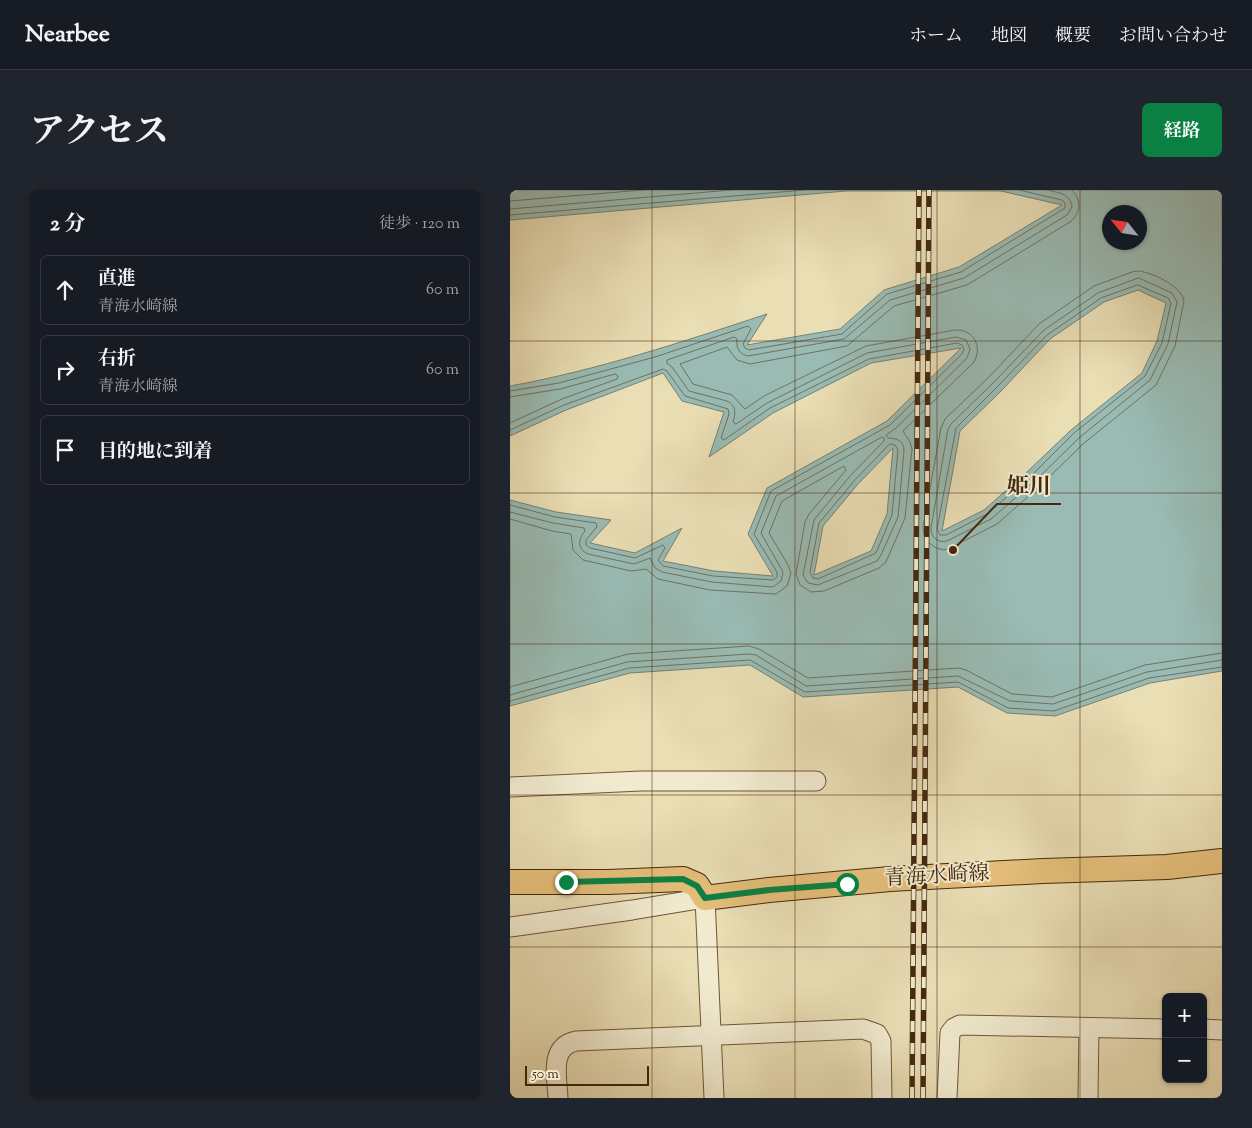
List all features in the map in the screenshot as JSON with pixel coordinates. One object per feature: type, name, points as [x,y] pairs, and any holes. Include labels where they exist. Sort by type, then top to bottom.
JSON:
[{"type":"main road","name":"青海水崎線","points":[[705,898],[890,879],[1167,867],[1222,861]]},
{"type":"main road","points":[[510,882],[608,882],[683,879],[697,886],[705,898]]},
{"type":"street","points":[[510,787],[641,781],[816,781]]},
{"type":"street","points":[[510,927],[705,898],[714,1098]]},
{"type":"street","points":[[947,1098],[950,1033],[960,1025],[1162,1029]]},
{"type":"street","points":[[1088,1098],[1089,1028]]},
{"type":"street","points":[[558,1098],[556,1062],[562,1048],[568,1043],[576,1041],[863,1029],[877,1034],[881,1041],[882,1098]]},
{"type":"street","points":[[1207,1029],[1222,1030]]},
{"type":"water","points":[[510,190],[1222,190],[1222,671],[1150,683],[1055,716],[1007,713],[958,687],[803,697],[750,665],[630,673],[510,706],[510,500],[556,512],[611,520],[590,543],[635,553],[682,528],[663,561],[714,571],[773,576],[748,534],[767,488],[887,421],[961,348],[871,363],[773,413],[709,457],[724,412],[682,401],[663,373],[566,410],[510,436],[510,386],[608,364],[767,314],[747,345],[840,329],[884,290],[959,267],[1062,205],[1001,191],[846,191],[510,220]],"holes":[[[1138,290],[1166,303],[1157,341],[1142,373],[1071,430],[984,510],[942,531],[960,431],[1050,339],[1104,302]],[[893,448],[887,514],[871,551],[814,575],[823,526],[858,484]]]},
{"type":"railway","points":[[912,1098],[919,190]]},
{"type":"railway","points":[[923,1098],[929,190]]},
{"type":"place","name":"姫川","points":[[953,550]]},
{"type":"route","points":[[566,882],[683,879],[697,886],[705,898],[769,890],[847,884]]}]
